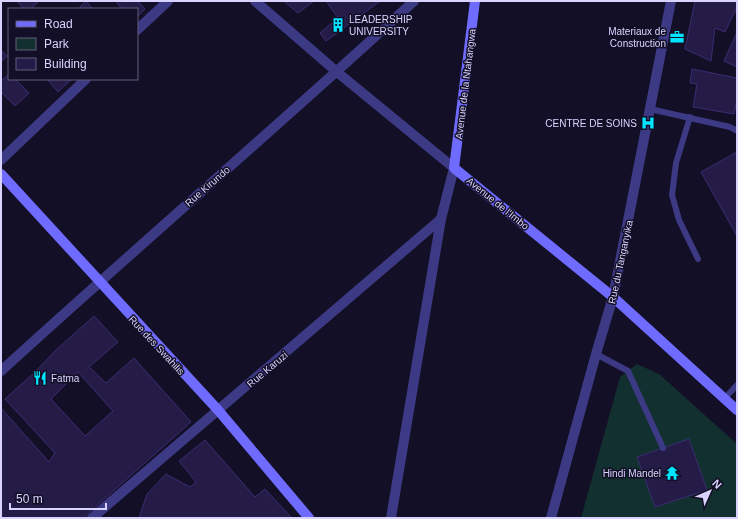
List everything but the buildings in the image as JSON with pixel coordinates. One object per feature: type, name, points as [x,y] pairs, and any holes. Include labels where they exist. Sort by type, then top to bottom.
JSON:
[{"type":"street","points":[[138,29],[168,1]]},
{"type":"street","name":"Avenue de l'Imbo","points":[[255,1],[337,72],[613,297],[737,410]]},
{"type":"street","name":"Rue Kirundo","points":[[1,371],[99,282],[337,72],[414,1]]},
{"type":"street","name":"Avenue de la Ntahangwa","points":[[454,168],[475,1]]},
{"type":"street","name":"Rue du Tanganyika","points":[[551,518],[613,297],[671,1]]},
{"type":"street","points":[[1,160],[85,80]]},
{"type":"street","points":[[391,518],[442,220],[454,168]]},
{"type":"street","name":"Rue des Swahilis","points":[[1,174],[218,410],[309,518]]},
{"type":"street","name":"Rue Karuzi","points":[[92,518],[442,220]]},
{"type":"lane","points":[[650,108],[730,127],[737,131]]},
{"type":"lane","points":[[690,117],[676,163],[672,195],[679,220],[698,259]]},
{"type":"lane","points":[[596,354],[628,371],[662,448]]},
{"type":"lane","points":[[724,399],[737,385]]},
{"type":"green space","points":[[637,364],[659,374],[737,444],[737,518],[581,518],[620,377]]},
{"type":"place","name":"LEADERSHIP UNIVERSITY","points":[[338,25]]},
{"type":"place","name":"Materiaux de Construction","points":[[677,37]]},
{"type":"place","name":"CENTRE DE SOINS","points":[[648,123]]},
{"type":"place","name":"Fatma","points":[[40,378]]},
{"type":"place","name":"Hindi Mandel","points":[[672,473]]}]
